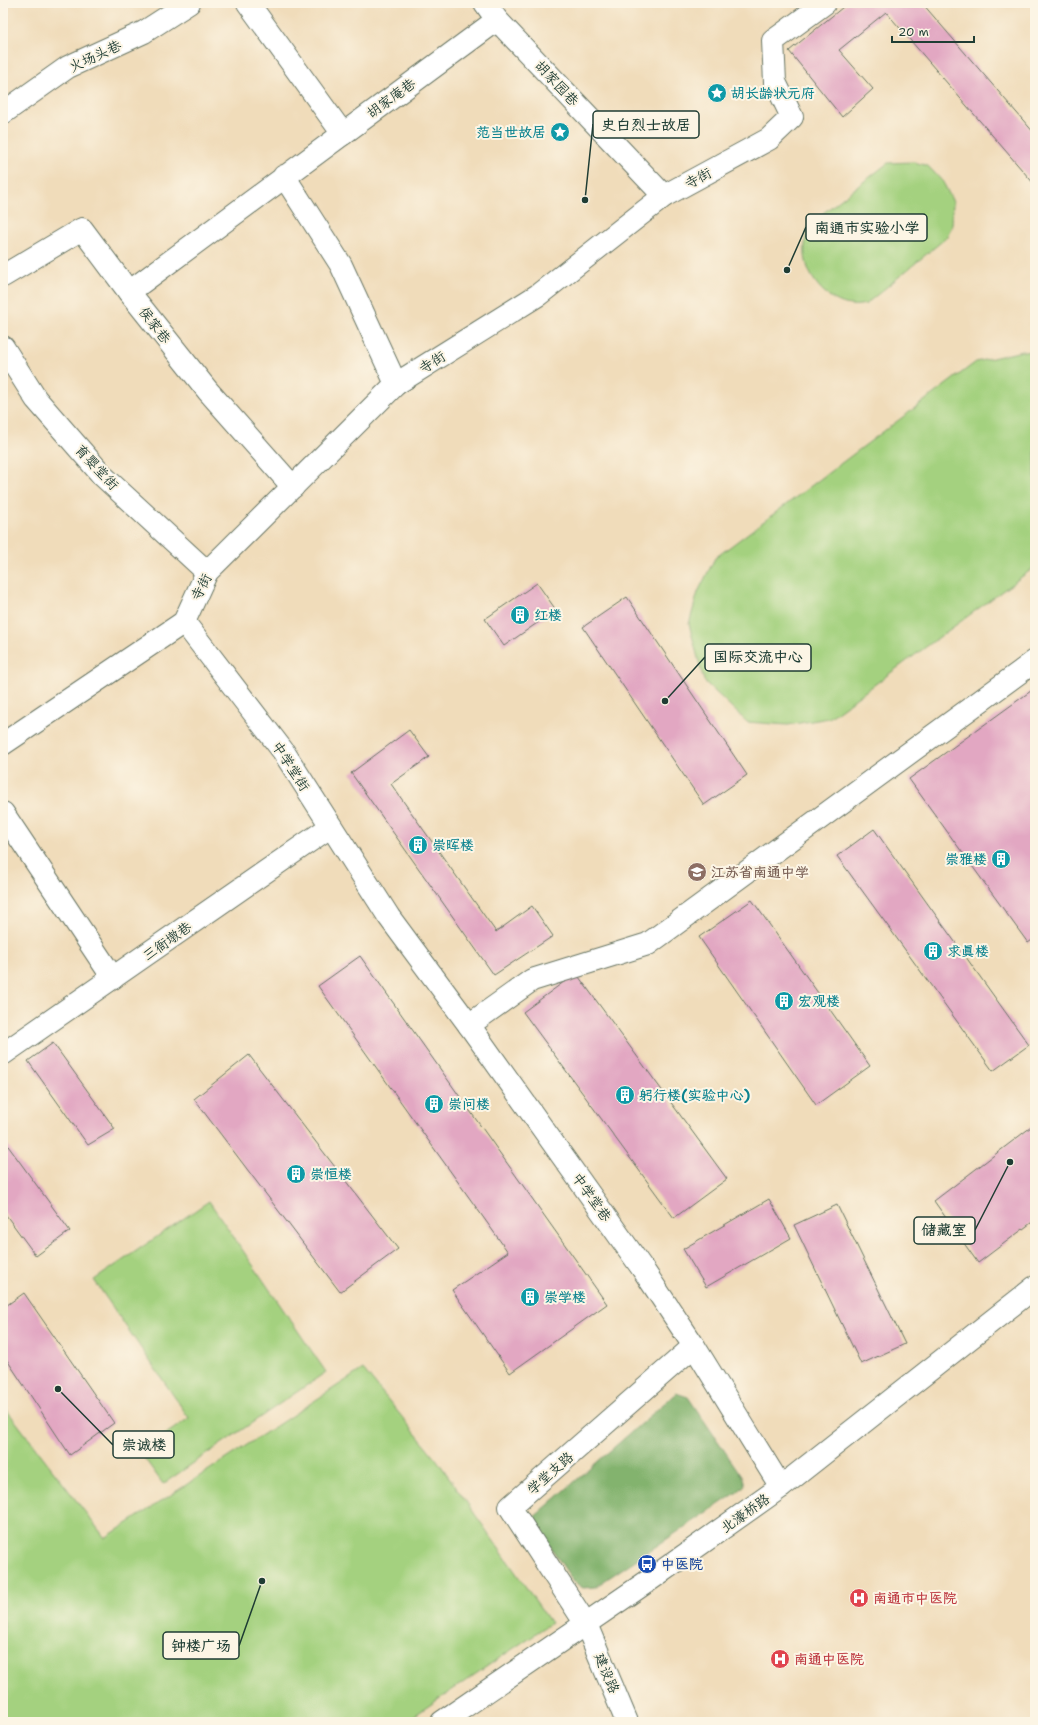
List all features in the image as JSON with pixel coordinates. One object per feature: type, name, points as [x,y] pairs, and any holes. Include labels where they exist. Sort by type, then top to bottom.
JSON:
[{"type":"street","name":"火场头巷","points":[[3,113],[68,67],[144,32],[189,3]]},
{"type":"street","points":[[248,3],[343,134]]},
{"type":"street","name":"寺街","points":[[184,622],[207,572],[396,384],[538,295],[664,196],[769,139],[792,117],[775,82],[773,41],[825,3]]},
{"type":"street","name":"胡家庵巷","points":[[129,292],[284,176],[343,134],[491,11]]},
{"type":"street","name":"胡家园巷","points":[[491,11],[664,196]]},
{"type":"street","points":[[284,176],[341,265],[396,384]]},
{"type":"street","name":"侯家巷","points":[[3,276],[82,229],[129,292],[208,391],[293,487]]},
{"type":"street","name":"育婴堂街","points":[[3,347],[36,399],[103,476],[207,572]]},
{"type":"street","points":[[3,744],[184,622]]},
{"type":"street","name":"中学堂街","points":[[184,622],[283,751],[330,827],[389,917]]},
{"type":"street","points":[[469,1025],[532,980],[648,944],[1035,660]]},
{"type":"street","points":[[3,813],[113,978]]},
{"type":"street","name":"三衙墩巷","points":[[3,1054],[330,827]]},
{"type":"street","name":"中学堂巷","points":[[389,917],[469,1025],[642,1268],[694,1346],[781,1487]]},
{"type":"street","name":"北濠桥路","points":[[442,1722],[586,1624],[781,1487],[1035,1287]]},
{"type":"street","name":"学堂支路","points":[[586,1624],[510,1507],[694,1346]]},
{"type":"street","name":"建设路","points":[[586,1624],[627,1722]]},
{"type":"green space","points":[[914,162],[928,166],[943,182],[953,202],[952,226],[946,238],[866,304],[852,305],[835,300],[816,283],[808,269],[805,256],[805,247],[809,224],[888,163]]},
{"type":"green space","points":[[1022,351],[1035,353],[1035,567],[829,718],[788,725],[747,722],[704,681],[689,624],[698,592],[715,558],[976,362]]},
{"type":"green space","points":[[209,1201],[326,1372],[163,1484],[140,1452],[189,1418],[94,1280]]},
{"type":"green space","points":[[363,1369],[437,1460],[551,1623],[405,1722],[3,1722],[3,1405],[105,1538]]},
{"type":"green space","points":[[676,1393],[688,1397],[743,1478],[745,1485],[739,1491],[595,1587],[583,1588],[573,1581],[532,1519]]},
{"type":"building","points":[[848,3],[922,3],[1035,134],[1035,185],[886,12],[839,50],[873,89],[842,117],[789,51]]},
{"type":"building","name":"红楼","points":[[537,583],[556,610],[504,646],[485,619]]},
{"type":"building","points":[[627,597],[747,775],[704,805],[583,627]]},
{"type":"building","name":"崇雅楼","points":[[1035,688],[1035,938],[1028,943],[909,779]]},
{"type":"building","name":"崇晖楼","points":[[409,730],[429,757],[391,784],[496,932],[532,906],[553,936],[494,975],[351,773]]},
{"type":"building","name":"求真楼","points":[[874,829],[1029,1045],[993,1071],[837,856]]},
{"type":"building","name":"宏观楼","points":[[752,900],[870,1066],[816,1105],[699,937]]},
{"type":"building","points":[[360,956],[607,1304],[510,1373],[452,1290],[508,1252],[318,986]]},
{"type":"building","name":"躬行楼(实验中心)","points":[[576,973],[727,1179],[674,1218],[523,1012]]},
{"type":"building","points":[[53,1043],[115,1129],[88,1145],[28,1061]]},
{"type":"building","name":"崇恒楼","points":[[249,1055],[398,1249],[340,1292],[194,1099]]},
{"type":"building","points":[[1035,1124],[1035,1220],[978,1263],[934,1201]]},
{"type":"building","points":[[3,1139],[70,1231],[36,1256],[3,1211]]},
{"type":"building","points":[[769,1199],[791,1238],[706,1287],[683,1249]]},
{"type":"building","points":[[837,1205],[905,1344],[861,1364],[794,1225]]},
{"type":"building","points":[[24,1293],[114,1423],[70,1455],[3,1354],[3,1308]]},
{"type":"place","name":"胡长龄状元府","points":[[717,93]]},
{"type":"place","name":"范当世故居","points":[[560,132]]},
{"type":"place","name":"史白烈士故居","points":[[585,200]]},
{"type":"place","name":"南通市实验小学","points":[[787,270]]},
{"type":"place","name":"红楼","points":[[520,615]]},
{"type":"place","name":"国际交流中心","points":[[665,701]]},
{"type":"place","name":"崇晖楼","points":[[418,845]]},
{"type":"place","name":"崇雅楼","points":[[1001,859]]},
{"type":"place","name":"江苏省南通中学","points":[[697,872]]},
{"type":"place","name":"求真楼","points":[[933,951]]},
{"type":"place","name":"宏观楼","points":[[784,1001]]},
{"type":"place","name":"躬行楼(实验中心)","points":[[625,1095]]},
{"type":"place","name":"崇问楼","points":[[434,1104]]},
{"type":"place","name":"储藏室","points":[[1010,1162]]},
{"type":"place","name":"崇恒楼","points":[[296,1174]]},
{"type":"place","name":"崇学楼","points":[[530,1297]]},
{"type":"place","name":"崇诚楼","points":[[58,1389]]},
{"type":"place","name":"中医院","points":[[647,1564]]},
{"type":"place","name":"钟楼广场","points":[[262,1581]]},
{"type":"place","name":"南通市中医院","points":[[859,1598]]},
{"type":"place","name":"南通中医院","points":[[780,1659]]}]
